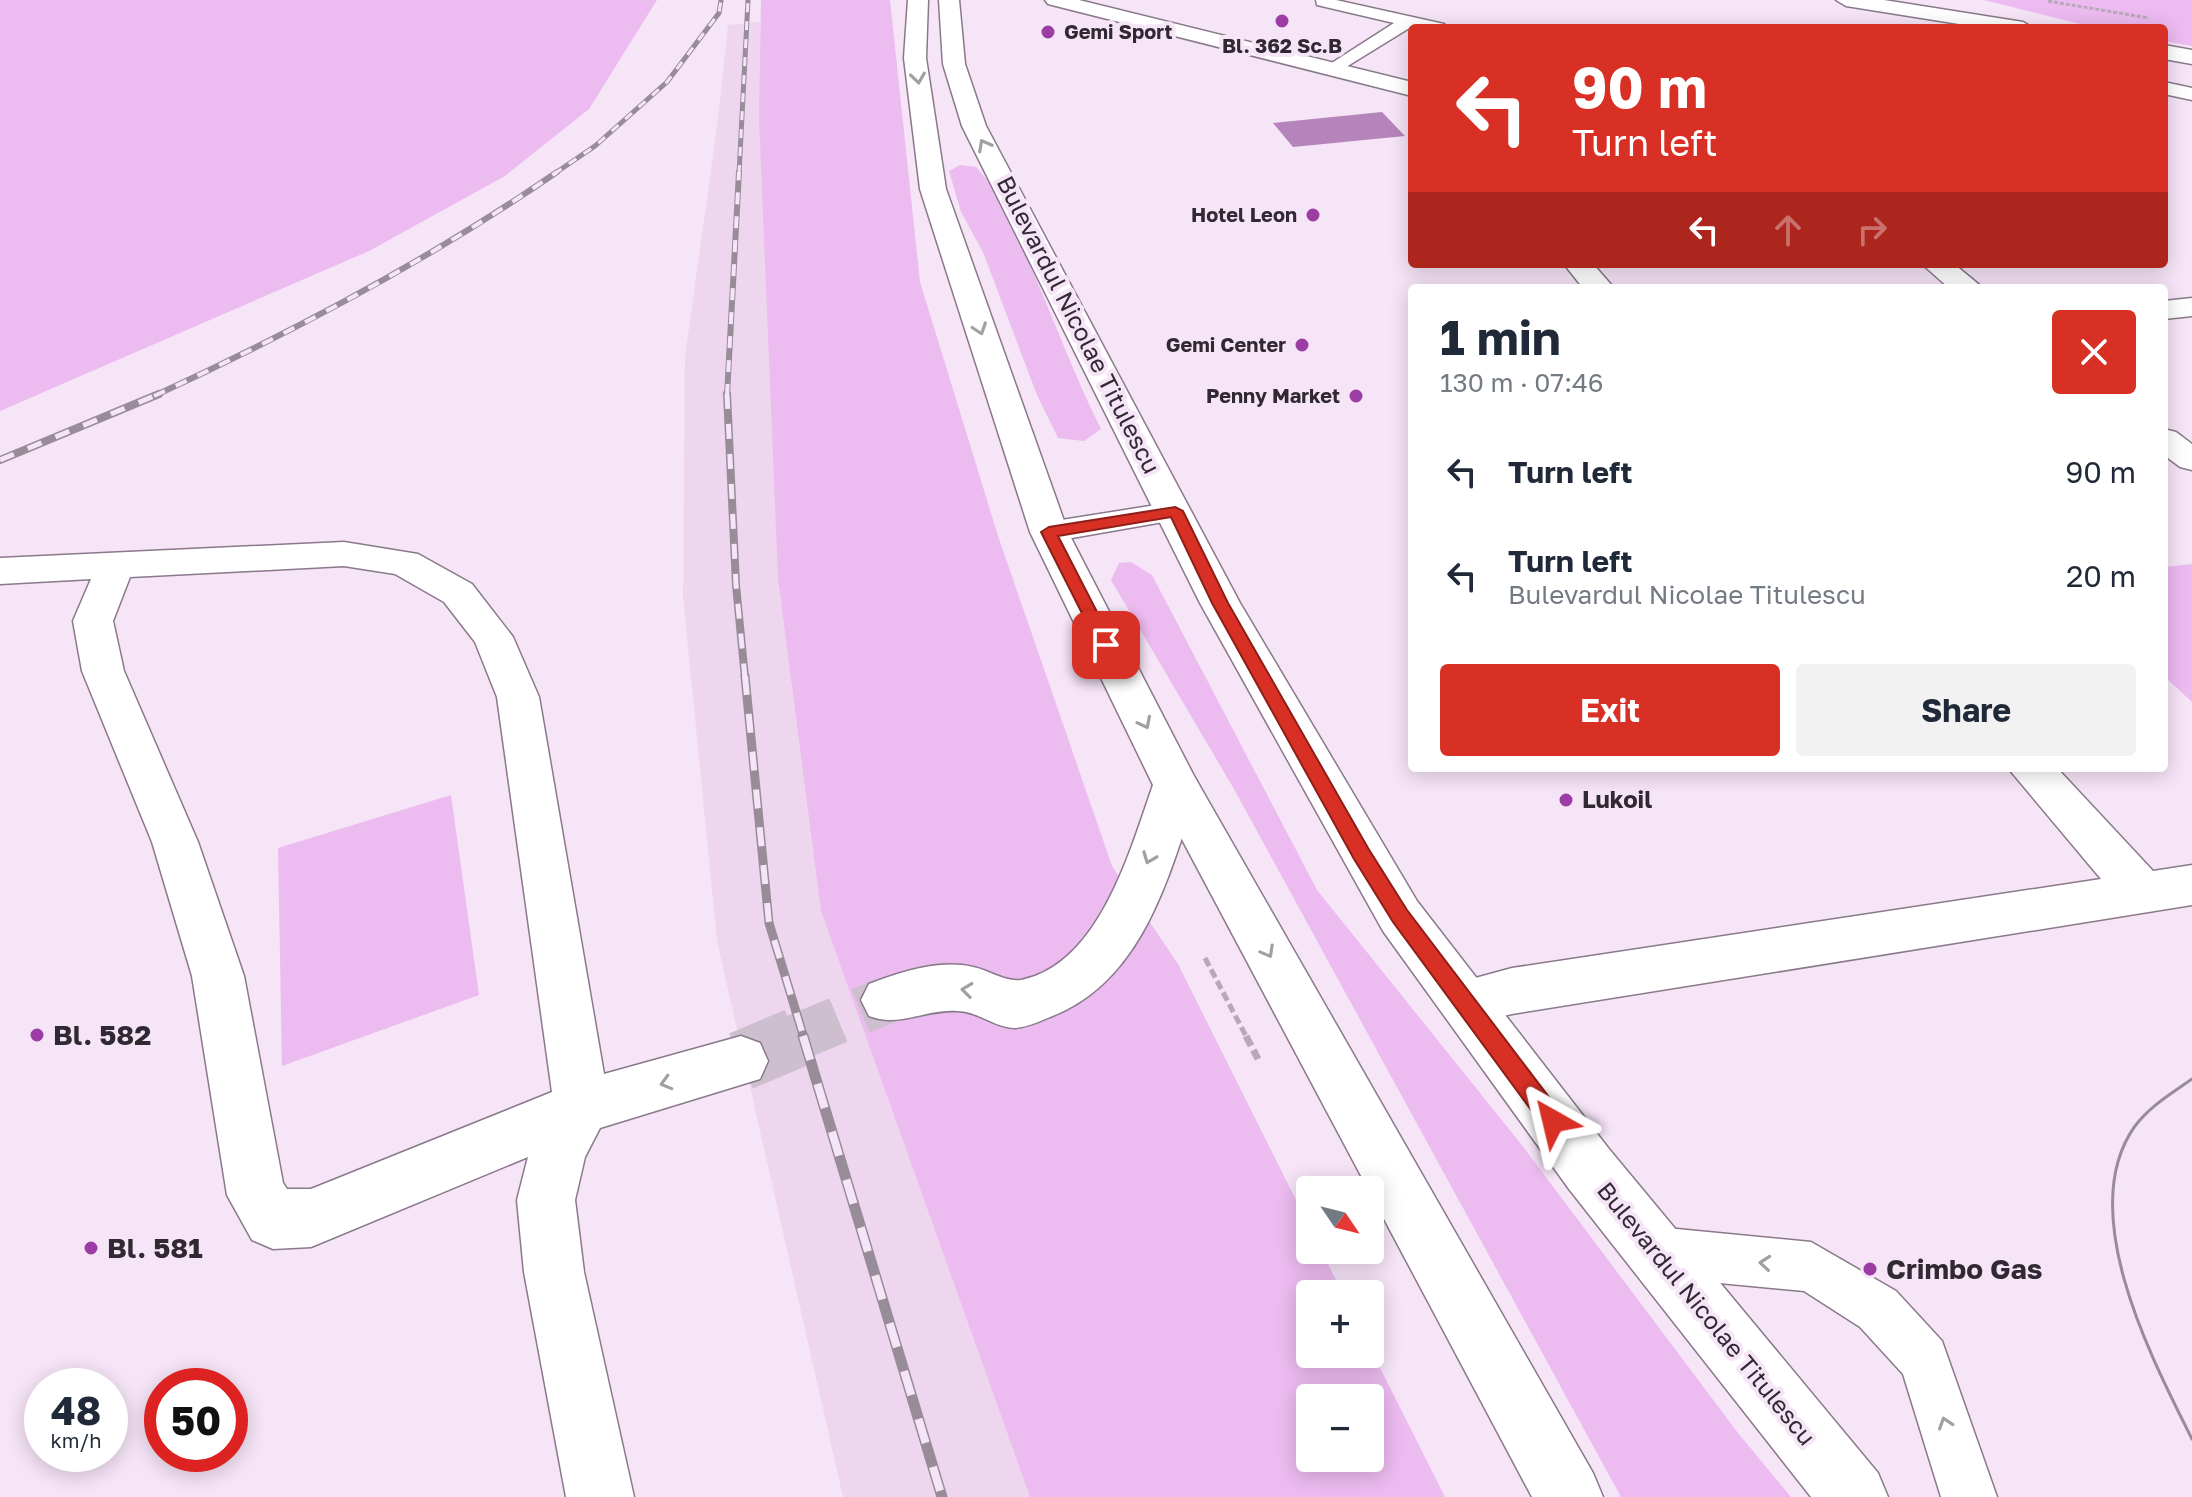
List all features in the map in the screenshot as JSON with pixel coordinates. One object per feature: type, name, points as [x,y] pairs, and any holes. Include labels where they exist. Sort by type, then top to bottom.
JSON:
[{"type":"main road","points":[[918,0],[915,58],[933,189],[1049,532],[1176,785],[1569,1497]]},
{"type":"main road","name":"Bulevardul Nicolae Titulescu","points":[[949,0],[947,36],[953,68],[974,126],[1220,603],[1361,853],[1400,916],[1464,1002],[1656,1252],[1854,1497]]},
{"type":"main road","points":[[1846,0],[1966,23]]},
{"type":"main road","points":[[1063,1],[1408,88]]},
{"type":"main road","points":[[2168,53],[2192,57]]},
{"type":"main road","points":[[1582,268],[1596,284]]},
{"type":"main road","points":[[1941,268],[1963,284]]},
{"type":"main road","points":[[2168,310],[2192,307]]},
{"type":"main road","points":[[2168,442],[2192,460]]},
{"type":"main road","points":[[0,571],[344,554],[405,563],[458,593],[493,637],[518,697],[582,1107],[558,1150],[546,1200],[554,1272],[600,1497]]},
{"type":"main road","points":[[116,565],[93,621],[103,671],[175,842],[218,976],[256,1195],[273,1219],[311,1218],[582,1107],[741,1061]]},
{"type":"main road","points":[[2034,772],[2143,893]]},
{"type":"main road","points":[[887,1000],[936,988],[971,989],[1010,1004],[1031,1002],[1063,987],[1094,963],[1126,918],[1176,785]]},
{"type":"main road","points":[[1464,1002],[1512,991],[2192,885]]},
{"type":"lane","points":[[1323,2],[1421,24]]},
{"type":"lane","points":[[1333,70],[1408,21]]},
{"type":"lane","points":[[2168,89],[2192,94]]},
{"type":"lane","points":[[1049,532],[1175,511]]},
{"type":"lane","points":[[1656,1252],[1811,1267],[1878,1309],[1924,1359],[1969,1497]]},
{"type":"path","points":[[2043,0],[2151,18]]},
{"type":"shaded area","points":[[0,0],[657,0],[589,109],[505,176],[369,251],[0,411]]},
{"type":"shaded area","points":[[761,0],[890,0],[920,282],[998,536],[1112,866],[1178,964],[1296,1200],[1296,1264],[1328,1264],[1336,1280],[1296,1280],[1296,1368],[1380,1368],[1445,1497],[1030,1497],[821,911],[778,578],[759,117]]},
{"type":"shaded area","points":[[1984,0],[2192,0],[2192,46],[2168,42],[2168,24],[2080,24]]},
{"type":"shaded area","points":[[760,22],[765,237],[821,911],[1030,1497],[843,1497],[717,941],[683,596],[685,357],[728,25]]},
{"type":"shaded area","points":[[1382,112],[1405,136],[1293,147],[1273,123]]},
{"type":"shaded area","points":[[960,165],[976,167],[987,180],[1033,272],[1101,429],[1084,441],[1058,438],[1037,395],[983,252],[961,212],[949,171]]},
{"type":"shaded area","points":[[1131,562],[1152,575],[1317,890],[1521,1144],[1738,1433],[1791,1497],[1621,1497],[1234,789],[1111,580],[1119,563]]},
{"type":"shaded area","points":[[2192,564],[2192,702],[2168,680],[2168,567]]},
{"type":"shaded area","points":[[451,795],[479,995],[282,1066],[278,848]]},
{"type":"tunnel","points":[[795,1038],[887,1000]]},
{"type":"tunnel","points":[[741,1061],[800,1036]]},
{"type":"tram line","points":[[2192,1079],[2154,1106],[2135,1126],[2118,1161],[2113,1200],[2116,1241],[2140,1327],[2192,1439]]},
{"type":"railway","points":[[554,174],[595,146],[667,82],[719,13],[721,0]]},
{"type":"railway","points":[[739,174],[748,0]]},
{"type":"railway","points":[[727,395],[739,172]]},
{"type":"railway","points":[[154,396],[360,293],[460,235],[554,174]]},
{"type":"railway","points":[[0,460],[159,394]]},
{"type":"railway","points":[[727,395],[736,585],[745,678]]},
{"type":"railway","points":[[745,676],[769,923],[804,1038]]},
{"type":"railway","points":[[803,1036],[942,1497]]},
{"type":"place","name":"Bl. 362 Sc.B","points":[[1282,21]]},
{"type":"place","name":"Gemi Sport","points":[[1048,32]]},
{"type":"place","name":"Hotel Leon","points":[[1313,215]]},
{"type":"place","name":"Gemi Center","points":[[1302,345]]},
{"type":"place","name":"Penny Market","points":[[1356,396]]},
{"type":"place","name":"Lukoil","points":[[1566,800]]},
{"type":"place","name":"Bl. 582","points":[[37,1035]]},
{"type":"place","name":"Bl. 581","points":[[91,1248]]},
{"type":"place","name":"Crimbo Gas","points":[[1870,1269]]},
{"type":"route","points":[[1106,645],[1049,532],[1175,511],[1220,603],[1361,853],[1400,916],[1553,1121]]}]
